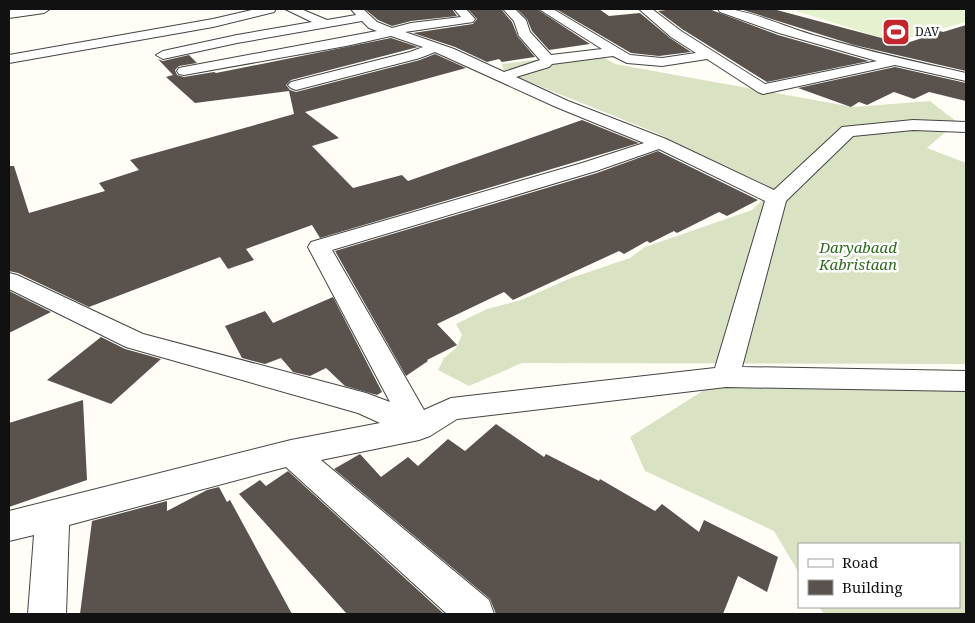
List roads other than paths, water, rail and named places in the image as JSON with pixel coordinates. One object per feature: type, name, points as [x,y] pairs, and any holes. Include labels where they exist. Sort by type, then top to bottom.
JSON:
[{"type":"street","points":[[9,14],[44,9]]},
{"type":"street","points":[[9,59],[213,23],[251,11],[270,9]]},
{"type":"street","points":[[291,9],[359,38]]},
{"type":"street","points":[[184,72],[390,32],[469,19],[460,9]]},
{"type":"street","points":[[509,9],[520,20],[524,33],[548,60]]},
{"type":"street","points":[[544,9],[627,59],[662,62],[709,55]]},
{"type":"street","points":[[645,9],[663,25],[763,89],[895,61]]},
{"type":"street","points":[[724,9],[797,36],[966,77]]},
{"type":"street","points":[[164,55],[325,23],[360,13],[373,25],[435,47],[562,104],[660,143],[776,199]]},
{"type":"street","points":[[296,86],[415,55],[435,47]]},
{"type":"street","points":[[502,76],[544,64],[548,60],[614,52]]},
{"type":"street","points":[[726,377],[776,199],[848,131],[914,125],[966,127]]},
{"type":"street","points":[[418,428],[319,247],[589,167],[660,143]]},
{"type":"street","points":[[9,280],[135,342],[356,401],[418,428]]},
{"type":"street","points":[[9,526],[291,454],[418,428],[451,409],[726,377],[966,381]]},
{"type":"street","points":[[291,454],[475,614]]},
{"type":"street","points":[[48,614],[53,514]]},
{"type":"place","name":"DAV","points":[[896,32]]},
{"type":"park label","name":"Daryabaad Kabristaan","points":[[858,256]]}]
